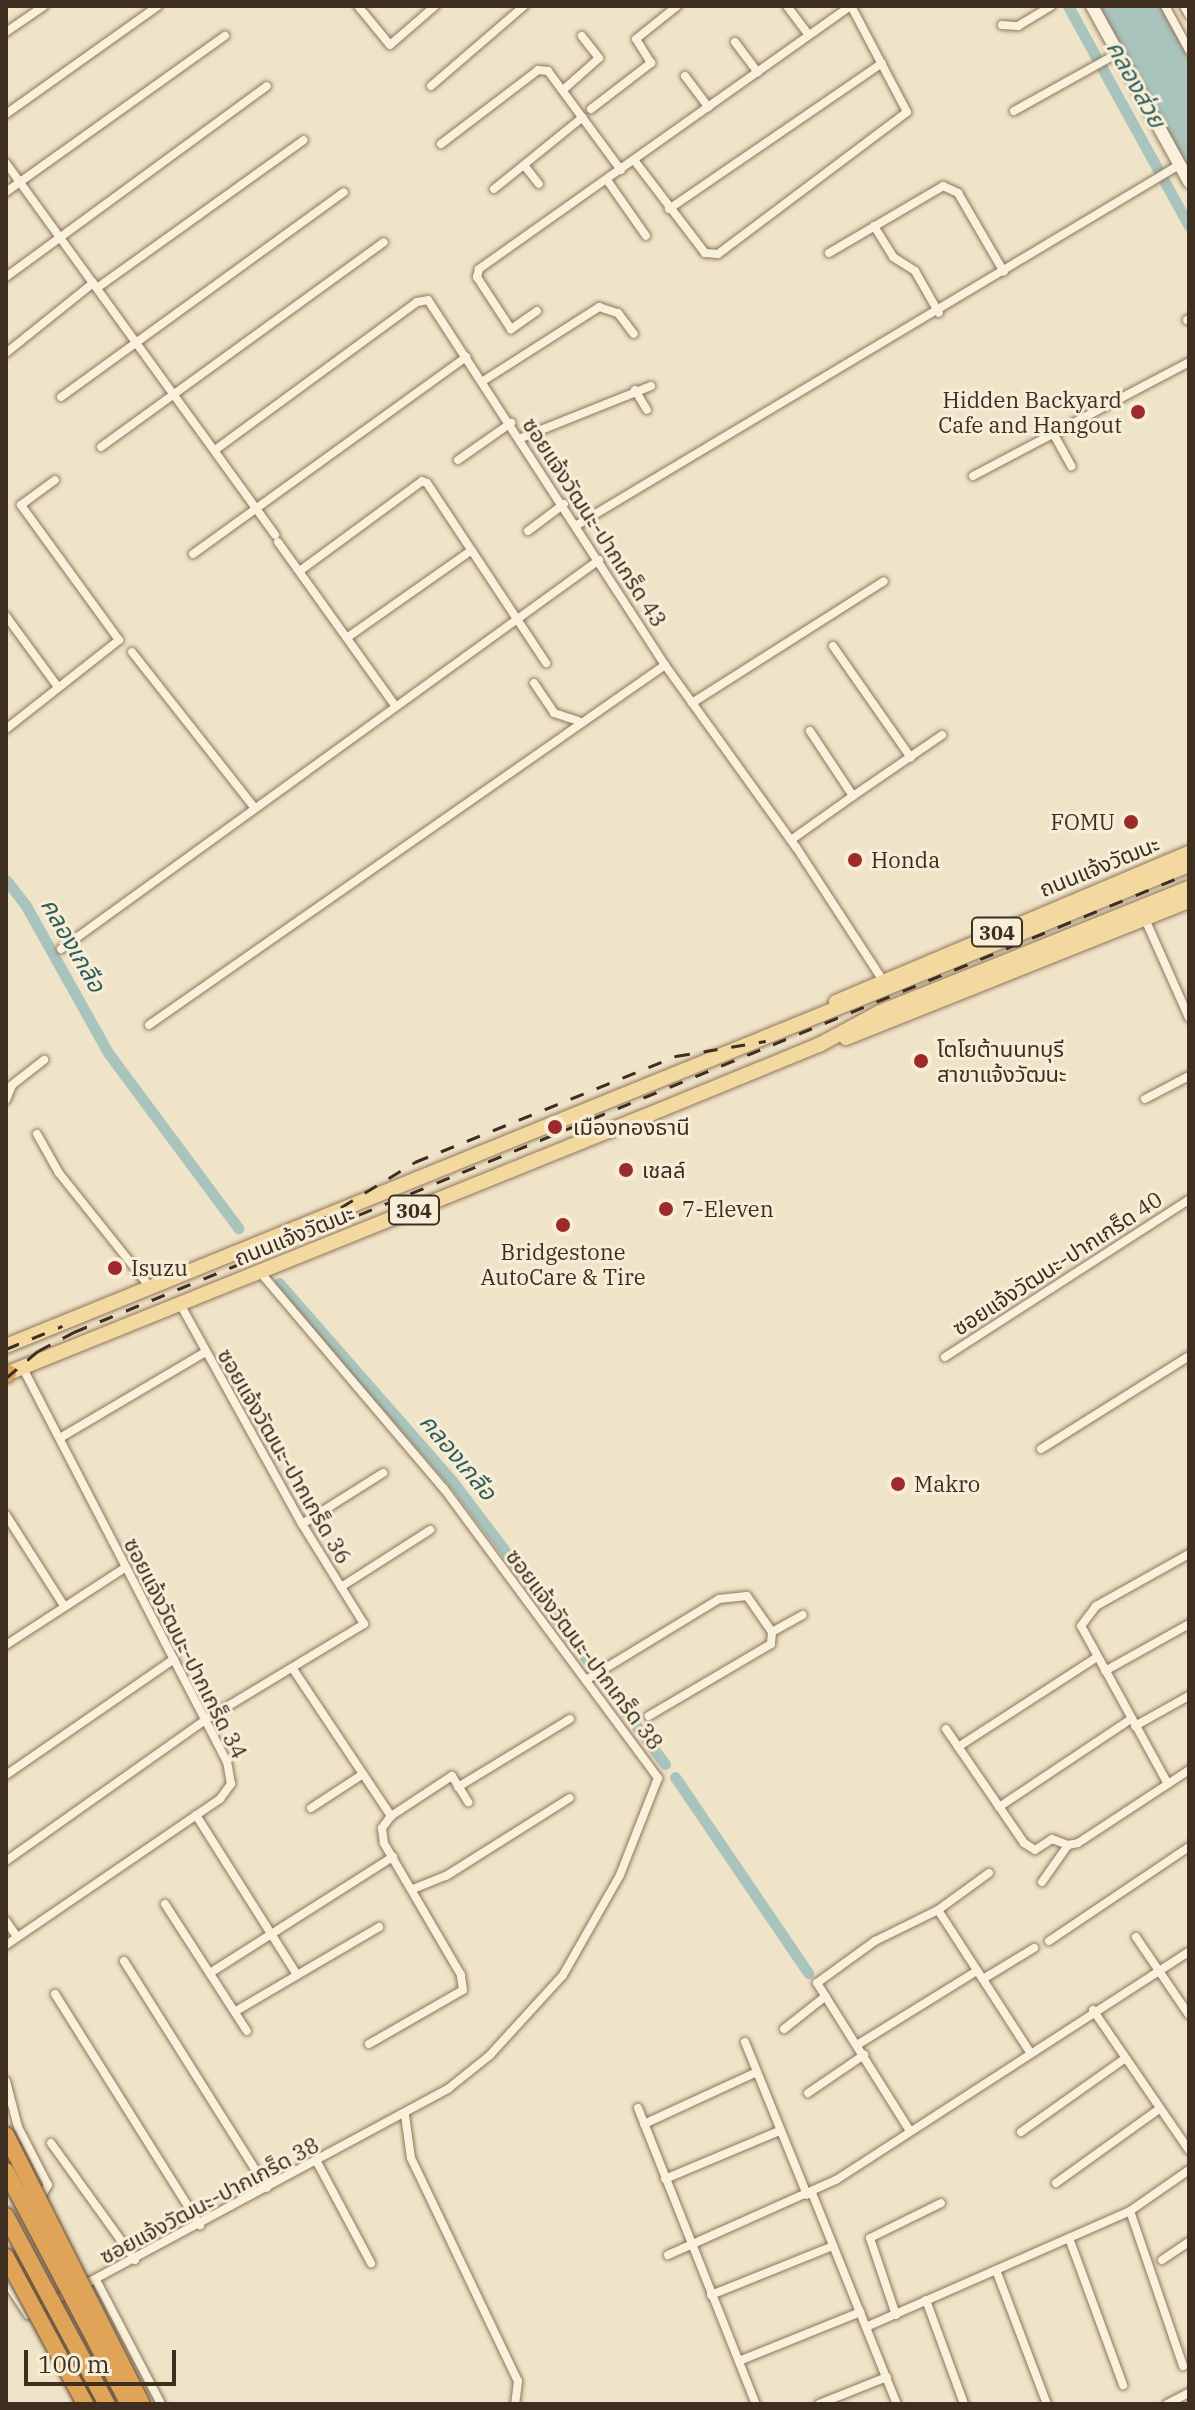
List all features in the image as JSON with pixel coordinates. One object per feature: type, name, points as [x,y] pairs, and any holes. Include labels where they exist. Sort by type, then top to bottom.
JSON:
[{"type":"highway","points":[[6,2135],[142,2404]]},
{"type":"highway","points":[[6,2171],[47,2274],[107,2404]]},
{"type":"highway","points":[[7,2213],[129,2404]]},
{"type":"highway","points":[[6,2257],[86,2404]]},
{"type":"main road","name":"ถนนแจ้งวัฒนะ","points":[[808,1018],[882,979],[1189,853]]},
{"type":"main road","name":"ถนนแจ้งวัฒนะ","points":[[6,1346],[808,1018],[874,997],[1189,865]]},
{"type":"main road","name":"ถนนแจ้งวัฒนะ","points":[[1141,914],[1189,888]]},
{"type":"main road","name":"ถนนแจ้งวัฒนะ","points":[[11,1372],[819,1045],[880,1012],[1141,914],[1189,901]]},
{"type":"street","points":[[6,32],[44,6]]},
{"type":"street","points":[[6,114],[158,6]]},
{"type":"street","points":[[358,6],[390,45],[435,6]]},
{"type":"street","points":[[431,86],[524,6]]},
{"type":"street","points":[[591,109],[651,63],[636,39],[677,6]]},
{"type":"street","points":[[787,6],[809,35]]},
{"type":"street","points":[[537,311],[511,329],[477,277],[479,269],[850,6],[904,103],[903,118],[718,254],[705,253],[634,160]]},
{"type":"street","points":[[1002,25],[1018,26],[1051,6]]},
{"type":"street","points":[[1092,6],[1113,56],[1175,168],[1189,182]]},
{"type":"street","points":[[1165,6],[1189,50]]},
{"type":"street","points":[[1184,6],[1189,15]]},
{"type":"street","points":[[6,192],[225,36]]},
{"type":"street","points":[[563,90],[599,58],[582,36]]},
{"type":"street","points":[[735,42],[758,72]]},
{"type":"street","points":[[1014,111],[1113,56]]},
{"type":"street","points":[[669,209],[882,63]]},
{"type":"street","points":[[441,144],[538,70],[548,71],[621,170]]},
{"type":"street","points":[[685,76],[708,107]]},
{"type":"street","points":[[6,277],[267,86]]},
{"type":"street","points":[[494,189],[583,117]]},
{"type":"street","points":[[6,353],[95,286],[304,140]]},
{"type":"street","points":[[6,163],[215,450],[394,704]]},
{"type":"street","points":[[524,165],[539,184]]},
{"type":"street","points":[[577,525],[939,313],[1175,168]]},
{"type":"street","points":[[607,180],[646,236]]},
{"type":"street","points":[[829,253],[938,187],[951,188],[1004,272]]},
{"type":"street","points":[[61,397],[344,192]]},
{"type":"street","points":[[874,226],[893,257],[915,271],[939,313]]},
{"type":"street","points":[[101,447],[384,242]]},
{"type":"street","name":"ซอยแจ้งวัฒนะ-ปากเกร็ด 43","points":[[215,450],[417,302],[428,300],[564,504],[665,665],[791,840],[882,979]]},
{"type":"street","points":[[483,381],[599,307],[618,313],[634,334]]},
{"type":"street","points":[[193,554],[466,357]]},
{"type":"street","points":[[973,476],[1189,362]]},
{"type":"street","points":[[521,438],[651,386]]},
{"type":"street","points":[[635,390],[647,410]]},
{"type":"street","points":[[458,460],[511,423]]},
{"type":"street","points":[[1053,433],[1071,466]]},
{"type":"street","points":[[6,729],[119,636],[21,505],[55,480]]},
{"type":"street","points":[[301,570],[422,481],[472,550],[546,663]]},
{"type":"street","points":[[528,531],[564,504]]},
{"type":"street","points":[[348,637],[472,550]]},
{"type":"street","points":[[61,949],[394,704],[599,560]]},
{"type":"street","points":[[692,703],[884,581]]},
{"type":"street","points":[[6,616],[58,687]]},
{"type":"street","points":[[833,646],[911,758]]},
{"type":"street","points":[[132,652],[254,807]]},
{"type":"street","points":[[149,1025],[578,721],[665,665]]},
{"type":"street","points":[[534,683],[554,713],[578,721]]},
{"type":"street","points":[[810,731],[853,796]]},
{"type":"street","points":[[791,840],[942,735]]},
{"type":"street","points":[[1141,914],[1189,1018]]},
{"type":"street","points":[[8,1098],[12,1085],[44,1060]]},
{"type":"street","points":[[1145,1099],[1189,1076]]},
{"type":"street","points":[[37,1134],[59,1173],[150,1287]]},
{"type":"street","name":"ซอยแจ้งวัฒนะ-ปากเกร็ด 40","points":[[945,1357],[1189,1200]]},
{"type":"street","name":"ซอยแจ้งวัฒนะ-ปากเกร็ด 38","points":[[41,2309],[97,2282],[405,2115],[490,2055],[532,2013],[591,1930],[640,1832],[658,1778],[444,1489],[261,1273]]},
{"type":"street","name":"ซอยแจ้งวัฒนะ-ปากเกร็ด 36","points":[[180,1304],[204,1353],[302,1524],[364,1624],[293,1669]]},
{"type":"street","points":[[60,1438],[204,1353]]},
{"type":"street","points":[[1041,1449],[1189,1356]]},
{"type":"street","name":"ซอยแจ้งวัฒนะ-ปากเกร็ด 34","points":[[6,1945],[196,1815],[231,1784],[227,1762],[60,1438],[11,1372]]},
{"type":"street","points":[[302,1524],[383,1473]]},
{"type":"street","points":[[6,1515],[63,1604]]},
{"type":"street","points":[[341,1587],[430,1530]]},
{"type":"street","points":[[1168,1784],[1081,1626],[1083,1617],[1189,1554]]},
{"type":"street","points":[[6,1645],[63,1604],[126,1567]]},
{"type":"street","points":[[586,1680],[664,1629],[730,1596],[747,1596],[772,1632],[771,1644],[649,1716]]},
{"type":"street","points":[[772,1632],[803,1615]]},
{"type":"street","points":[[1105,1671],[1189,1624]]},
{"type":"street","points":[[958,1747],[1097,1657]]},
{"type":"street","points":[[6,1775],[174,1659]]},
{"type":"street","points":[[6,1861],[205,1720],[293,1669],[391,1816]]},
{"type":"street","points":[[999,1807],[1133,1723],[1189,1696]]},
{"type":"street","points":[[458,1787],[570,1719]]},
{"type":"street","points":[[946,1729],[1029,1848],[1052,1839],[1068,1845]]},
{"type":"street","points":[[1042,1882],[1068,1845],[1189,1770]]},
{"type":"street","points":[[311,1808],[363,1774]]},
{"type":"street","points":[[369,2044],[463,1990],[461,1975],[393,1857],[382,1828],[391,1816],[452,1776],[468,1802]]},
{"type":"street","points":[[413,1889],[446,1876],[570,1798]]},
{"type":"street","points":[[196,1815],[297,1975]]},
{"type":"street","points":[[1049,1941],[1189,1847]]},
{"type":"street","points":[[210,1973],[393,1857]]},
{"type":"street","points":[[910,2131],[817,1983],[875,1941],[938,1910],[989,1873]]},
{"type":"street","points":[[165,1904],[247,2031]]},
{"type":"street","points":[[938,1910],[1030,2052]]},
{"type":"street","points":[[6,1921],[17,1937]]},
{"type":"street","points":[[236,2011],[379,1927]]},
{"type":"street","points":[[1136,1937],[1189,2015]]},
{"type":"street","points":[[857,2045],[1034,1948]]},
{"type":"street","points":[[668,2255],[809,2194],[1093,2010],[1189,1952]]},
{"type":"street","points":[[124,1961],[267,2188]]},
{"type":"street","points":[[55,1994],[200,2225]]},
{"type":"street","points":[[784,2029],[826,1996]]},
{"type":"street","points":[[1093,2010],[1189,2150]]},
{"type":"street","points":[[745,2042],[779,2131],[833,2246],[897,2404]]},
{"type":"street","points":[[808,2093],[864,2055]]},
{"type":"street","points":[[1021,2132],[1124,2059]]},
{"type":"street","points":[[644,2124],[757,2072]]},
{"type":"street","points":[[6,2081],[18,2127],[48,2185],[45,2197],[7,2213]]},
{"type":"street","points":[[638,2108],[756,2404]]},
{"type":"street","points":[[1056,2183],[1159,2109]]},
{"type":"street","points":[[405,2115],[411,2158],[518,2381],[515,2404]]},
{"type":"street","points":[[665,2179],[779,2131]]},
{"type":"street","points":[[51,2143],[135,2260]]},
{"type":"street","points":[[6,2152],[34,2203],[48,2252],[47,2274],[58,2301],[114,2404]]},
{"type":"street","points":[[317,2162],[371,2263]]},
{"type":"street","points":[[866,2327],[1130,2211],[1189,2170]]},
{"type":"street","points":[[896,2315],[870,2238],[941,2203]]},
{"type":"street","points":[[1130,2211],[1183,2366]]},
{"type":"street","points":[[1069,2238],[1123,2385]]},
{"type":"street","points":[[1162,2260],[1189,2242]]},
{"type":"street","points":[[711,2295],[833,2246]]},
{"type":"street","points":[[996,2270],[1047,2404]]},
{"type":"street","points":[[6,2281],[28,2315],[41,2309],[86,2404]]},
{"type":"street","points":[[97,2282],[161,2404]]},
{"type":"street","points":[[926,2300],[964,2404]]},
{"type":"street","points":[[739,2361],[860,2312]]},
{"type":"street","points":[[819,2404],[887,2377]]},
{"type":"street","points":[[1167,2404],[1189,2393]]},
{"type":"water","points":[[1098,6],[1161,6],[1189,57],[1189,170]]},
{"type":"waterway","name":"คลองส่วย","points":[[1068,6],[1189,226]]},
{"type":"waterway","name":"คลองเกลือ","points":[[6,880],[25,904],[109,1054],[238,1228]]},
{"type":"waterway","name":"คลองเกลือ","points":[[279,1283],[453,1482],[592,1666]]},
{"type":"waterway","name":"คลองเกลือ","points":[[602,1680],[665,1764]]},
{"type":"waterway","name":"คลองเกลือ","points":[[675,1777],[808,1973]]},
{"type":"railway","points":[[6,1378],[38,1351],[74,1332],[1189,873]]},
{"type":"railway","points":[[317,1222],[415,1162],[676,1056],[766,1041]]},
{"type":"railway","points":[[6,1349],[62,1326]]},
{"type":"place","name":"Hidden Backyard Cafe and Hangout","points":[[1138,412]]},
{"type":"place","name":"FOMU","points":[[1131,822]]},
{"type":"place","name":"Honda","points":[[855,860]]},
{"type":"place","name":"โตโยต้านนทบุรี สาขาแจ้งวัฒนะ","points":[[921,1061]]},
{"type":"place","name":"เมืองทองธานี","points":[[555,1127]]},
{"type":"place","name":"เชลล์","points":[[626,1170]]},
{"type":"place","name":"7-Eleven","points":[[666,1209]]},
{"type":"place","name":"Bridgestone AutoCare & Tire","points":[[563,1225]]},
{"type":"place","name":"Isuzu","points":[[115,1268]]},
{"type":"place","name":"Makro","points":[[898,1484]]}]
